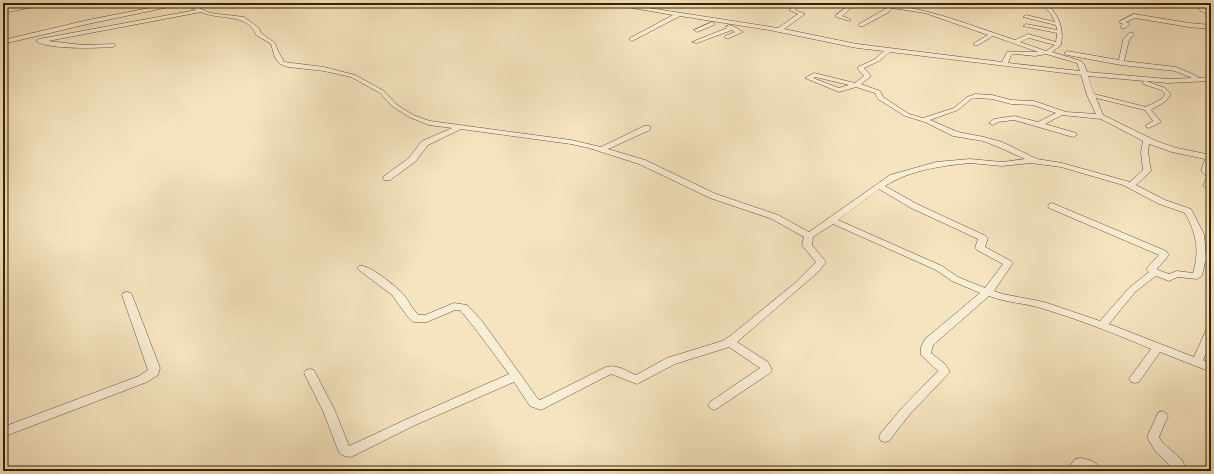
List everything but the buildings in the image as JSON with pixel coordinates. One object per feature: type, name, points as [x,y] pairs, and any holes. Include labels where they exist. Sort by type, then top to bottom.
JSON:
[{"type":"street","points":[[3,10],[50,3]]},
{"type":"street","points":[[3,42],[38,32],[183,3],[201,11],[218,16],[242,18],[257,29],[258,34],[274,42],[280,60],[285,64],[324,69],[353,76],[382,92],[394,105],[411,116],[428,123],[556,140],[602,149],[642,162],[728,202],[775,217],[809,236]]},
{"type":"street","points":[[607,3],[779,30],[889,50],[1128,78],[1168,81],[1211,79]]},
{"type":"street","points":[[843,3],[854,4]]},
{"type":"street","points":[[867,3],[926,12],[1047,53],[1079,62],[1081,64],[1090,95],[1101,117]]},
{"type":"street","points":[[1004,64],[1009,53],[1047,53],[1054,50],[1058,44],[1060,32],[1059,24],[1053,12],[1043,3]]},
{"type":"street","points":[[1196,3],[1203,10],[1211,14]]},
{"type":"street","points":[[848,20],[838,16],[854,4]]},
{"type":"street","points":[[861,25],[887,11],[891,6]]},
{"type":"street","points":[[779,30],[802,14],[792,10],[794,8]]},
{"type":"street","points":[[39,41],[201,11]]},
{"type":"street","points":[[632,39],[679,14]]},
{"type":"street","points":[[1123,27],[1127,24],[1122,22],[1134,16],[1211,27]]},
{"type":"street","points":[[1026,17],[1059,24]]},
{"type":"street","points":[[685,20],[712,24],[727,23],[740,32],[728,37]]},
{"type":"street","points":[[697,30],[712,24]]},
{"type":"street","points":[[1026,26],[1060,32]]},
{"type":"street","points":[[695,42],[733,28]]},
{"type":"street","points":[[38,32],[42,35],[38,40],[39,41]]},
{"type":"street","points":[[976,44],[993,34]]},
{"type":"street","points":[[1121,62],[1126,40],[1131,34]]},
{"type":"street","points":[[1016,42],[1028,36],[1058,44]]},
{"type":"street","points":[[39,41],[78,47],[113,45]]},
{"type":"street","points":[[889,50],[877,60],[860,68],[868,76],[856,85],[839,90],[808,78],[815,75],[856,85],[878,92],[880,98],[898,110],[914,118],[923,120],[956,134],[984,139],[1000,144],[1036,162]]},
{"type":"street","points":[[1054,50],[1121,62],[1176,69],[1200,80]]},
{"type":"street","points":[[1128,78],[1157,86],[1166,91],[1167,97],[1164,100],[1146,109]]},
{"type":"street","points":[[1090,95],[1146,109],[1157,122],[1149,126]]},
{"type":"street","points":[[923,120],[956,109],[969,98],[975,96],[992,97],[1011,102],[1034,103],[1061,113],[1101,117],[1147,140],[1175,150],[1210,158],[1205,170],[1211,177],[1207,186]]},
{"type":"street","points":[[1039,124],[1061,113]]},
{"type":"street","points":[[993,123],[996,120],[1014,118],[1073,135]]},
{"type":"street","points":[[387,178],[412,160],[425,143],[459,128]]},
{"type":"street","points":[[602,149],[647,128]]},
{"type":"street","points":[[1132,185],[1147,172],[1144,145],[1147,140]]},
{"type":"street","points":[[362,268],[391,289],[417,320],[427,318],[454,306],[463,307],[478,324],[534,403],[541,405],[610,370],[620,372],[632,380],[637,380],[671,361],[729,342],[820,265],[821,262],[819,258],[808,249],[807,245],[809,236],[879,186],[898,175],[936,164],[970,161],[1002,164],[1036,162],[1080,169],[1132,185],[1162,202],[1189,212],[1201,239],[1203,248],[1198,275],[1195,277],[1177,274],[1169,278],[1155,272],[1151,269],[1164,255],[1161,252],[1052,206]]},
{"type":"street","points":[[879,186],[914,206],[983,238],[980,248],[1008,262],[987,292],[929,342],[926,347],[926,355],[941,367],[944,372],[906,411],[885,437]]},
{"type":"street","points":[[832,221],[888,247],[939,268],[962,283],[987,292],[1044,305],[1211,368]]},
{"type":"street","points":[[1201,257],[1211,261]]},
{"type":"street","points":[[1102,326],[1132,290],[1155,272]]},
{"type":"street","points":[[3,432],[137,381],[154,372],[154,368],[127,295]]},
{"type":"street","points":[[1197,362],[1211,330]]},
{"type":"street","points":[[714,405],[766,370],[764,365],[729,342]]},
{"type":"street","points":[[1135,379],[1158,347]]},
{"type":"street","points":[[310,373],[329,411],[344,450],[349,452],[409,423],[516,376]]},
{"type":"street","points":[[1162,416],[1153,437],[1159,447],[1178,465],[1176,471]]},
{"type":"street","points":[[1072,471],[1080,462],[1087,464],[1096,471]]}]
